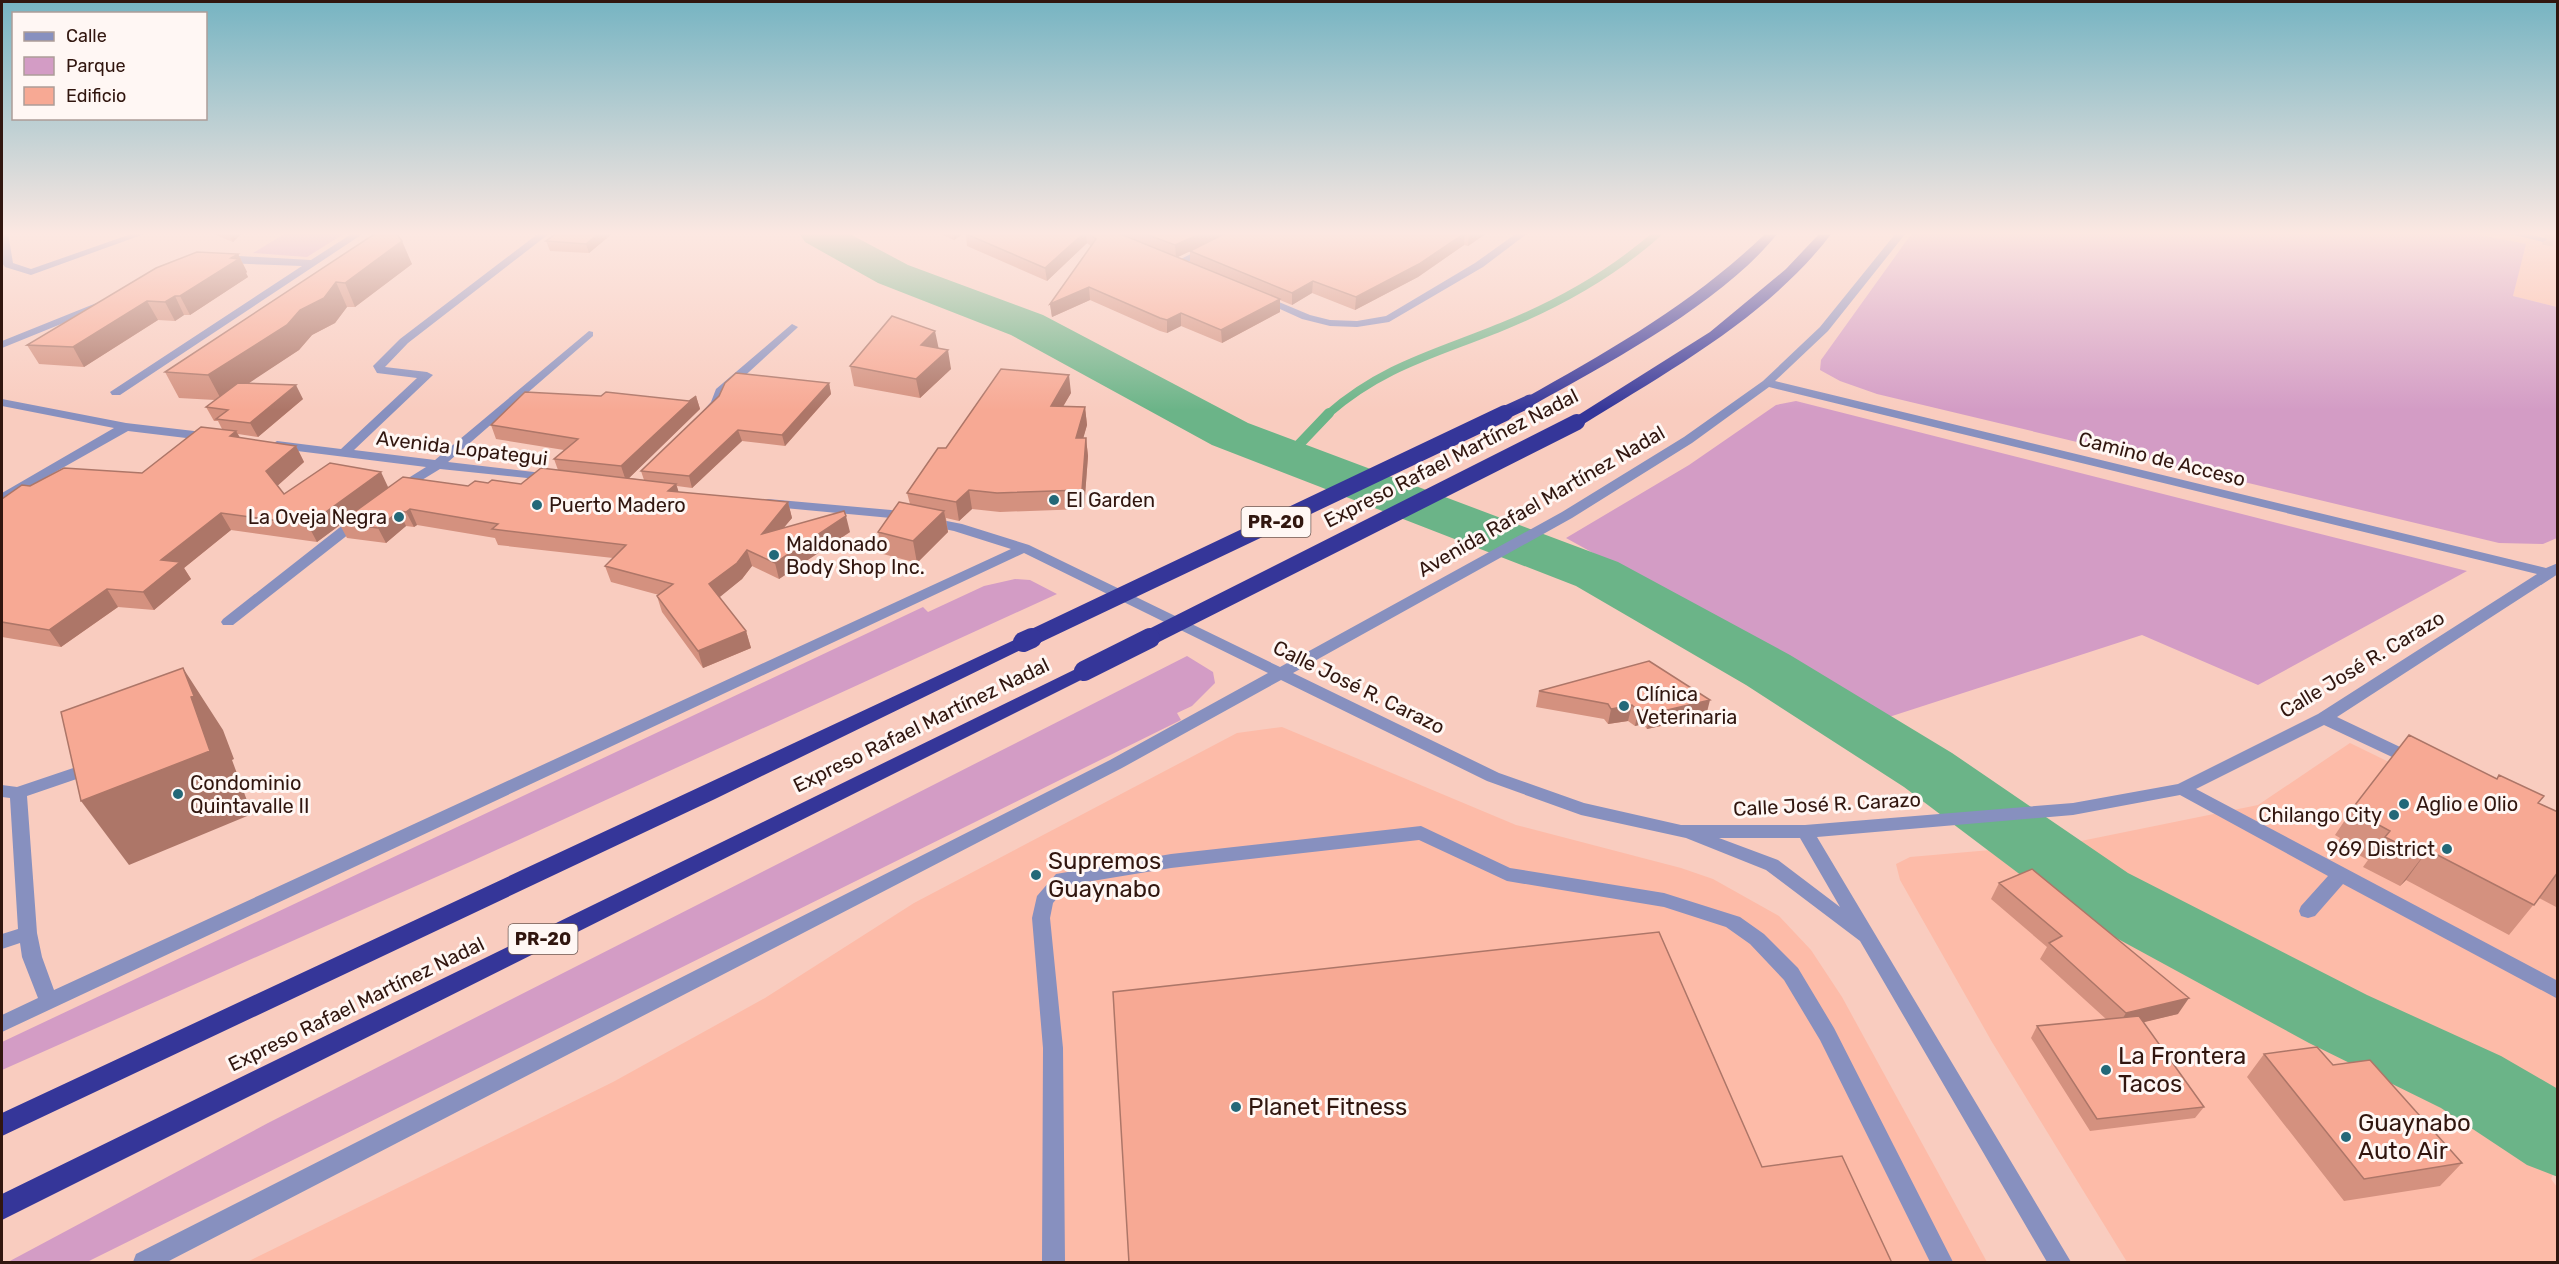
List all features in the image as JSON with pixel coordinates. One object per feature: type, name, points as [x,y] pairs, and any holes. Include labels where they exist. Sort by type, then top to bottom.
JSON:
[{"type":"highway","name":"Expreso Rafael Martínez Nadal","points":[[2,1125],[708,794],[1530,401],[1621,350],[1707,292]]},
{"type":"highway","name":"Expreso Rafael Martínez Nadal","points":[[2,1207],[1084,671],[1577,422],[1714,335],[1766,292]]},
{"type":"street","points":[[116,392],[267,292]]},
{"type":"street","points":[[344,453],[427,375],[381,371],[378,366],[404,341],[468,292]]},
{"type":"street","points":[[1252,295],[1306,317],[1330,323],[1357,324],[1389,319],[1434,292]]},
{"type":"street","name":"Avenida Rafael Martínez Nadal","points":[[144,1263],[168,1257],[1116,764],[1278,672],[1567,515],[1688,440],[1767,383],[1824,329],[1854,292]]},
{"type":"street","points":[[2,345],[105,303]]},
{"type":"street","points":[[701,418],[717,403],[720,392],[792,327]]},
{"type":"street","points":[[391,496],[437,465],[589,334]]},
{"type":"street","name":"Camino de Acceso","points":[[1767,383],[2553,570]]},
{"type":"street","points":[[2,404],[126,427],[229,440]]},
{"type":"street","points":[[2,498],[126,427]]},
{"type":"street","name":"Avenida Lopategui","points":[[264,444],[562,479]]},
{"type":"street","points":[[758,502],[891,514],[957,527],[1024,548]]},
{"type":"street","points":[[228,622],[372,509]]},
{"type":"street","points":[[2,1024],[1024,548]]},
{"type":"street","name":"Calle José R. Carazo","points":[[1024,548],[1493,777],[1537,795],[1581,809],[1681,831],[1805,832],[1865,827],[2073,809],[2182,789],[2324,718],[2553,570]]},
{"type":"street","points":[[2324,718],[2430,767]]},
{"type":"street","points":[[49,1002],[32,957],[10,792],[105,763]]},
{"type":"street","points":[[2182,789],[2558,992]]},
{"type":"street","points":[[1681,831],[1772,865],[1870,940]]},
{"type":"street","points":[[1805,832],[2060,1263]]},
{"type":"street","points":[[1053,1263],[1053,1048],[1041,918],[1044,902],[1062,879],[1171,861],[1421,833],[1507,874],[1664,900],[1733,922],[1757,939],[1791,974],[1827,1034],[1942,1263]]},
{"type":"street","points":[[2308,911],[2340,874]]},
{"type":"street","points":[[2,942],[28,933]]},
{"type":"shaded area","points":[[2514,292],[2557,292],[2557,307],[2513,296]]},
{"type":"shaded area","points":[[1282,727],[1516,825],[1681,868],[1713,879],[1779,916],[1811,950],[1842,997],[1987,1262],[247,1262],[613,1082],[765,998],[914,903],[1237,733]]},
{"type":"shaded area","points":[[2350,743],[2557,844],[2558,1163],[2551,1179],[2557,1187],[2557,1262],[2127,1262],[1992,1042],[1900,880],[1896,864],[1910,857],[2071,843],[2258,805]]},
{"type":"green space","points":[[1870,292],[2514,292],[2513,296],[2557,307],[2557,538],[2543,544],[2499,543],[1877,394],[1840,381],[1820,370],[1821,360]]},
{"type":"green space","points":[[1796,401],[2467,571],[2258,685],[2142,635],[1889,717],[1566,538],[1689,465],[1776,405]]},
{"type":"green space","points":[[1015,579],[1030,580],[1057,594],[470,862],[2,1070],[2,1042],[923,607],[928,612],[984,586]]},
{"type":"green space","points":[[1187,656],[1213,672],[1215,683],[1192,706],[1177,713],[1181,720],[87,1262],[8,1262],[268,1123]]},
{"type":"building","points":[[116,292],[186,292],[165,302],[147,301],[73,347],[27,345]]},
{"type":"building","points":[[286,292],[329,292],[324,298],[300,310],[287,325],[208,375],[165,372]]},
{"type":"building","points":[[1059,292],[1078,292],[1050,304]]},
{"type":"building","points":[[1100,292],[1263,292],[1280,299],[1221,330],[1181,313],[1167,320]]},
{"type":"building","points":[[1343,292],[1366,292],[1356,297]]},
{"type":"building","points":[[892,316],[935,331],[921,345],[948,350],[916,379],[850,366]]},
{"type":"building","points":[[1001,369],[1069,375],[1051,406],[1085,407],[1076,438],[1086,438],[1082,490],[997,493],[969,490],[956,502],[907,493],[938,448],[946,448]]},
{"type":"building","points":[[736,373],[829,383],[782,435],[738,430],[689,476],[641,471],[719,396],[725,383]]},
{"type":"building","points":[[238,383],[296,385],[250,423],[216,419],[228,410],[206,407]]},
{"type":"building","points":[[525,392],[601,396],[606,392],[689,401],[696,396],[621,466],[554,459],[578,439],[491,425]]},
{"type":"building","points":[[201,427],[236,431],[230,436],[296,446],[266,471],[284,494],[330,463],[381,472],[308,525],[221,513],[161,560],[180,562],[143,592],[107,589],[49,630],[2,622],[2,499],[22,485],[30,486],[64,468],[142,473]]},
{"type":"building","points":[[541,468],[676,484],[668,491],[788,502],[762,534],[844,511],[846,516],[775,563],[747,550],[737,563],[709,584],[746,631],[698,651],[657,596],[673,584],[605,566],[626,545],[492,529],[498,524],[410,509],[406,512],[399,511],[378,528],[339,523],[403,477],[468,486],[475,481],[488,483],[492,480],[521,484]]},
{"type":"building","points":[[899,502],[944,511],[913,541],[878,532]]},
{"type":"building","points":[[1649,661],[1710,700],[1650,714],[1646,709],[1638,711],[1632,705],[1611,709],[1608,704],[1539,691]]},
{"type":"building","points":[[183,668],[210,751],[81,801],[61,712]]},
{"type":"building","name":"969 District","points":[[2409,735],[2497,779],[2499,775],[2544,796],[2538,803],[2558,812],[2558,872],[2534,905],[2428,850],[2423,856],[2385,837],[2390,831],[2357,813],[2361,808],[2355,805]]},
{"type":"building","points":[[2032,869],[2189,998],[2126,1013],[2049,943],[2062,936],[1999,883]]},
{"type":"building","points":[[1659,932],[1762,1167],[1842,1156],[1892,1263],[1129,1263],[1113,992]]},
{"type":"building","name":"La Frontera Tacos","points":[[2139,1016],[2204,1107],[2097,1119],[2037,1026]]},
{"type":"building","points":[[2317,1047],[2333,1065],[2370,1060],[2462,1163],[2364,1179],[2264,1054]]},
{"type":"waterway","points":[[940,292],[1027,325],[1230,434],[1597,574],[1768,670],[1928,770],[2101,894],[2338,1019],[2471,1082],[2558,1137]]},
{"type":"waterway","points":[[1328,414],[1370,383],[1391,372],[1506,325],[1574,292]]},
{"type":"waterway","points":[[1289,455],[1328,414]]},
{"type":"place","name":"El Garden","points":[[1054,500]]},
{"type":"place","name":"Puerto Madero","points":[[537,505]]},
{"type":"place","name":"La Oveja Negra","points":[[399,517]]},
{"type":"place","name":"Maldonado Body Shop Inc.","points":[[774,555]]},
{"type":"place","name":"Clínica Veterinaria","points":[[1624,706]]},
{"type":"place","name":"Condominio Quintavalle II","points":[[178,794]]},
{"type":"place","name":"Aglio e Olio","points":[[2404,804]]},
{"type":"place","name":"Chilango City","points":[[2394,815]]},
{"type":"place","name":"969 District","points":[[2447,849]]},
{"type":"place","name":"Supremos Guaynabo","points":[[1036,875]]},
{"type":"place","name":"La Frontera Tacos","points":[[2106,1070]]},
{"type":"place","name":"Planet Fitness","points":[[1236,1107]]},
{"type":"place","name":"Guaynabo Auto Air","points":[[2346,1137]]}]
